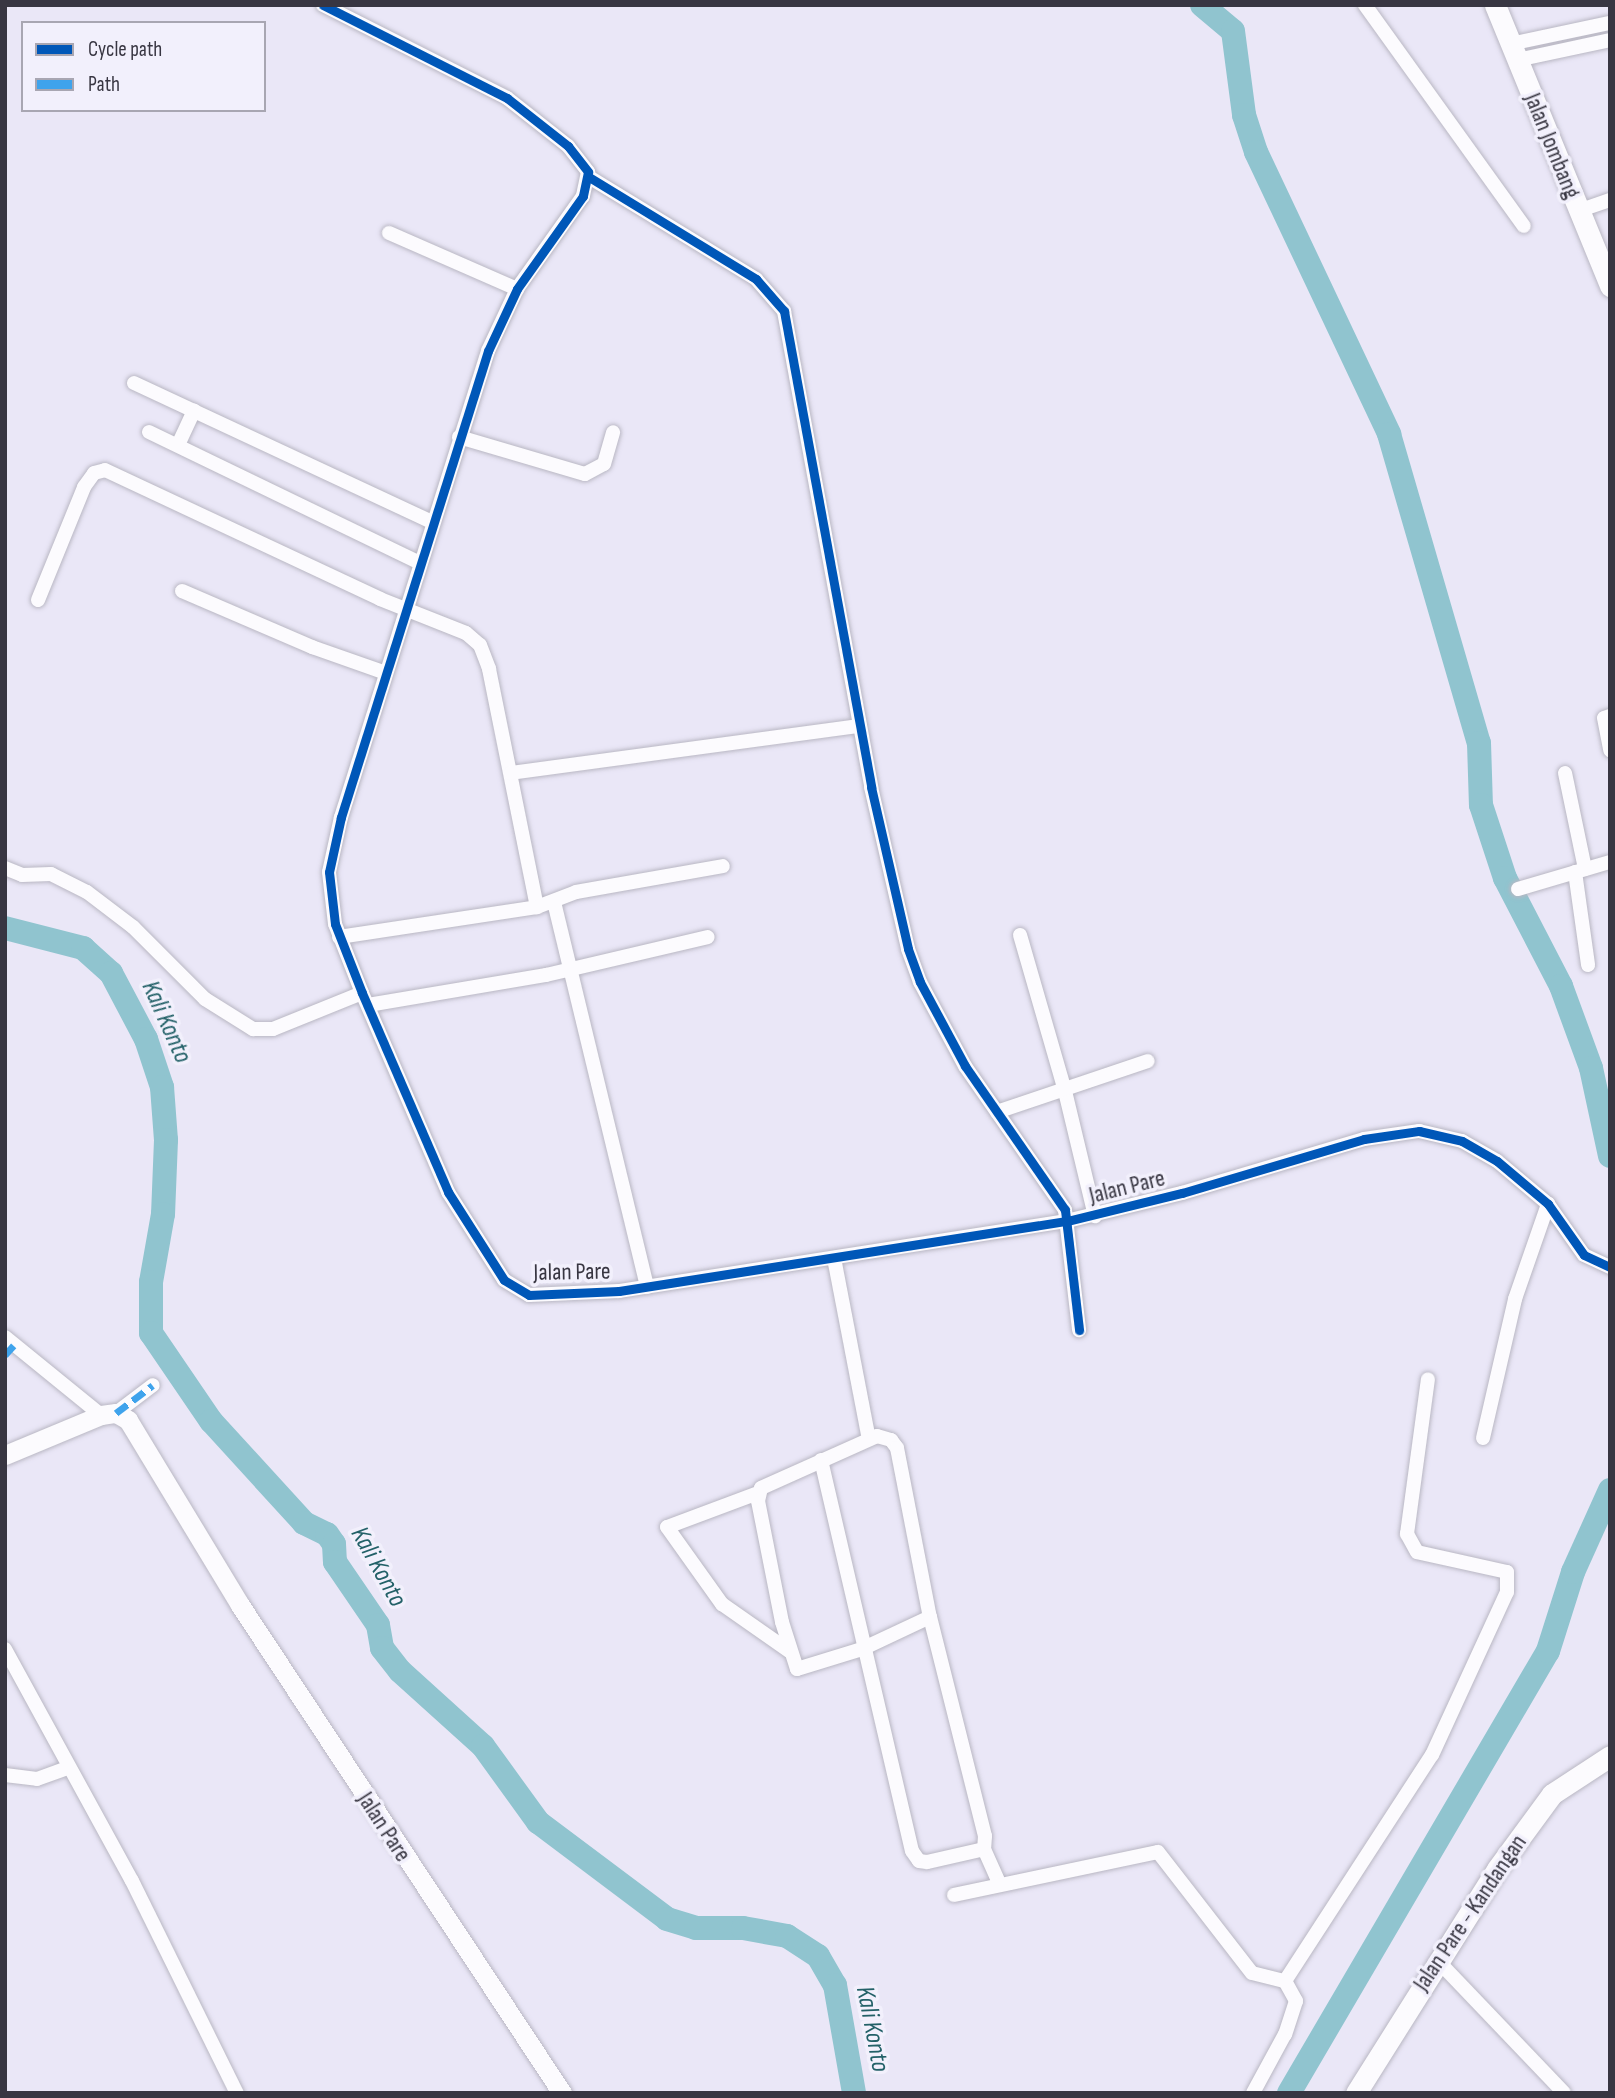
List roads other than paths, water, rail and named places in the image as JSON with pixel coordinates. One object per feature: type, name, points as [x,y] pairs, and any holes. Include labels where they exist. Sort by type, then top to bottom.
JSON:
[{"type":"main road","name":"Jalan Jombang","points":[[1495,5],[1610,286]]},
{"type":"main road","name":"Jalan Pare - Kandangan","points":[[1356,2093],[1438,1961],[1552,1794],[1610,1756]]},
{"type":"street","points":[[323,5],[507,98],[568,145],[587,166],[589,177],[756,279],[784,311],[894,897],[920,982],[965,1066],[1055,1194],[1067,1221],[1079,1330]]},
{"type":"street","points":[[1366,5],[1524,226]]},
{"type":"street","points":[[1514,52],[1610,23]]},
{"type":"street","points":[[1514,52],[1610,40]]},
{"type":"street","name":"Jalan Pare","points":[[589,177],[578,205],[517,289],[488,351],[432,523],[331,857],[329,891],[340,937],[365,999],[448,1192],[488,1260],[504,1280],[529,1295],[647,1287],[1067,1221],[1095,1216],[1364,1139],[1419,1131],[1462,1141],[1497,1161],[1548,1204],[1584,1255],[1607,1266]]},
{"type":"street","points":[[1579,213],[1610,200]]},
{"type":"street","points":[[389,233],[517,289]]},
{"type":"street","points":[[134,383],[432,523]]},
{"type":"street","points":[[178,445],[194,411]]},
{"type":"street","points":[[149,432],[420,563]]},
{"type":"street","points":[[459,437],[585,474],[604,464],[613,432]]},
{"type":"street","points":[[38,600],[84,487],[94,473],[105,470],[407,610],[450,625],[480,645],[511,773],[537,907]]},
{"type":"street","points":[[182,591],[312,647],[386,673]]},
{"type":"street","points":[[1610,716],[1604,718],[1610,750]]},
{"type":"street","points":[[511,773],[860,726]]},
{"type":"street","points":[[1565,773],[1580,871],[1588,964]]},
{"type":"street","points":[[1518,889],[1610,862]]},
{"type":"street","points":[[340,937],[537,907],[576,892],[723,866]]},
{"type":"street","points":[[5,868],[22,875],[51,874],[87,892],[133,927],[205,999],[253,1029],[274,1029],[365,999],[570,969],[708,937]]},
{"type":"street","points":[[554,902],[647,1287]]},
{"type":"street","points":[[1020,935],[1064,1087],[1095,1216]]},
{"type":"street","points":[[997,1112],[1064,1087],[1148,1061]]},
{"type":"street","points":[[1483,1438],[1515,1299],[1548,1204]]},
{"type":"street","points":[[834,1258],[869,1439]]},
{"type":"street","points":[[8,1345],[109,1415]]},
{"type":"street","points":[[1285,1981],[1426,1766],[1465,1692],[1507,1592],[1507,1572],[1417,1552],[1407,1534],[1428,1379]]},
{"type":"street","points":[[5,1455],[109,1415],[153,1385]]},
{"type":"street","name":"Jalan Pare","points":[[109,1415],[137,1432],[240,1605],[562,2093]]},
{"type":"street","points":[[930,1617],[862,1648],[802,1670],[789,1651],[722,1604],[667,1527],[758,1493],[765,1485],[869,1439],[885,1437],[897,1448],[930,1617],[985,1836],[984,1849],[1000,1885]]},
{"type":"street","points":[[821,1460],[862,1648],[915,1856],[927,1862],[984,1849]]},
{"type":"street","points":[[758,1493],[789,1651]]},
{"type":"street","points":[[5,1649],[67,1768],[132,1881],[237,2093]]},
{"type":"street","points":[[5,1775],[37,1779],[67,1768]]},
{"type":"street","points":[[954,1895],[1155,1851],[1252,1973],[1285,1981],[1296,2001],[1285,2035],[1253,2093]]},
{"type":"street","points":[[1438,1961],[1558,2090]]},
{"type":"waterway","points":[[1202,5],[1233,31],[1244,115],[1256,152],[1389,434],[1479,743],[1481,805],[1505,878],[1561,986],[1591,1068],[1610,1156]]},
{"type":"waterway","name":"Kali Konto","points":[[5,928],[83,948],[111,973],[146,1039],[162,1087],[166,1140],[163,1214],[151,1282],[151,1333],[211,1421],[304,1523],[327,1534],[334,1544],[335,1562],[378,1625],[382,1648],[400,1671],[483,1746],[538,1822],[667,1919],[696,1928],[743,1928],[787,1936],[818,1956],[835,1985],[854,2093]]},
{"type":"waterway","points":[[1289,2093],[1548,1651],[1573,1572],[1610,1490]]}]
